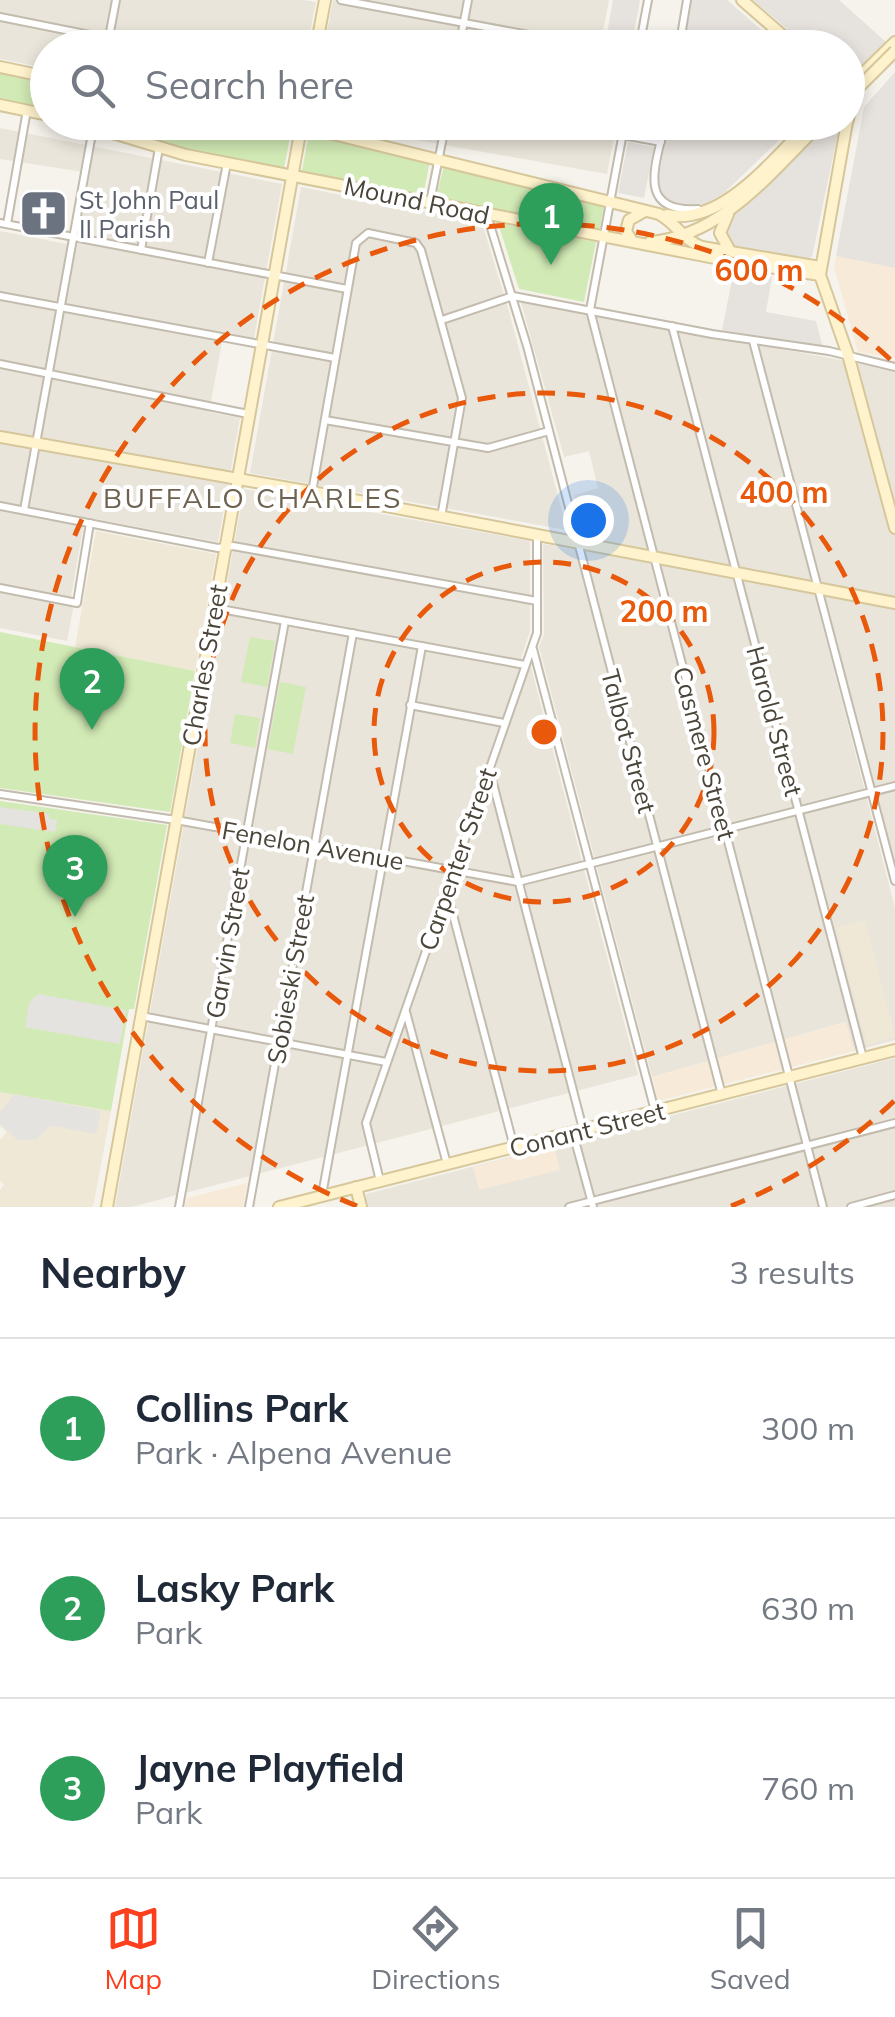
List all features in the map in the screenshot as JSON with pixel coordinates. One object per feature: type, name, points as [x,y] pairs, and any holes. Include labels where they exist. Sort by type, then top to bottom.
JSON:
[{"type":"street","points":[[110,30],[116,0]]},
{"type":"street","points":[[319,30],[325,0]]},
{"type":"street","points":[[341,0],[506,30]]},
{"type":"street","points":[[462,30],[468,0]]},
{"type":"street","points":[[642,30],[648,0]]},
{"type":"street","points":[[682,30],[687,0]]},
{"type":"street","points":[[742,0],[776,30]]},
{"type":"street","points":[[0,17],[54,30]]},
{"type":"street","points":[[865,75],[895,42]]},
{"type":"street","points":[[865,78],[895,51]]},
{"type":"street","points":[[0,68],[30,74]]},
{"type":"street","points":[[0,105],[30,111]]},
{"type":"street","points":[[27,110],[3,224],[348,289]]},
{"type":"street","points":[[24,510],[90,140]]},
{"type":"street","name":"Mound Road","points":[[141,140],[227,164],[430,204],[634,243],[820,272]]},
{"type":"street","name":"Charles Street","points":[[106,1207],[299,140]]},
{"type":"street","name":"Mound Road","points":[[363,140],[646,210],[670,220],[681,234],[699,246],[820,272]]},
{"type":"street","points":[[430,204],[443,140]]},
{"type":"street","name":"Casmere Street","points":[[621,140],[590,310],[822,1207]]},
{"type":"street","points":[[650,140],[661,142],[654,185],[662,203],[688,210],[731,205]]},
{"type":"street","points":[[736,254],[725,246],[721,224],[731,205],[794,140]]},
{"type":"street","points":[[646,210],[634,216],[626,227],[634,243],[656,242],[710,223],[802,140]]},
{"type":"street","points":[[844,140],[820,272],[849,358],[895,528]]},
{"type":"street","points":[[141,250],[160,146]]},
{"type":"street","points":[[208,263],[227,164]]},
{"type":"street","points":[[659,214],[680,218],[731,205]]},
{"type":"street","name":"Talbot Street","points":[[487,215],[549,431],[722,1094]]},
{"type":"street","points":[[312,492],[356,243],[368,233],[416,243],[442,320],[462,398],[441,516]]},
{"type":"street","points":[[0,296],[335,358]]},
{"type":"street","points":[[442,320],[512,296],[829,351],[895,368]]},
{"type":"street","name":"Harold Street","points":[[672,326],[863,1058]]},
{"type":"street","points":[[754,340],[895,881]]},
{"type":"street","points":[[0,364],[250,414]]},
{"type":"street","points":[[325,420],[488,448],[549,431]]},
{"type":"street","points":[[0,437],[895,603]]},
{"type":"street","points":[[0,506],[537,601]]},
{"type":"street","points":[[0,588],[77,602],[90,523]]},
{"type":"street","name":"Carpenter Street","points":[[380,1181],[366,1125],[538,626],[537,534]]},
{"type":"street","points":[[215,608],[525,666]]},
{"type":"street","name":"Garvin Street","points":[[178,1207],[284,621]]},
{"type":"street","name":"Sobieski Street","points":[[250,1207],[354,634]]},
{"type":"street","points":[[322,1196],[422,646]]},
{"type":"street","points":[[532,646],[655,1112]]},
{"type":"street","points":[[410,704],[504,723]]},
{"type":"street","points":[[489,767],[592,1204]]},
{"type":"street","name":"Fenelon Avenue","points":[[0,794],[247,832],[518,882],[895,786]]},
{"type":"street","points":[[446,889],[514,1147]]},
{"type":"street","points":[[405,1009],[447,1165]]},
{"type":"street","points":[[141,1016],[386,1062]]},
{"type":"street","name":"Conant Street","points":[[279,1207],[895,1050]]},
{"type":"street","points":[[569,1207],[895,1123]]},
{"type":"street","points":[[356,1187],[361,1207]]},
{"type":"street","points":[[851,1207],[895,1195]]},
{"type":"shaded area","points":[[0,0],[316,2],[310,30],[30,30],[30,65],[0,59]]},
{"type":"shaded area","points":[[333,0],[609,0],[603,30],[327,30]]},
{"type":"shaded area","points":[[613,0],[640,0],[635,30],[608,30]]},
{"type":"shaded area","points":[[692,0],[727,0],[761,30],[686,30]]},
{"type":"shaded area","points":[[753,0],[839,0],[886,42],[865,63],[865,30],[788,30]]},
{"type":"shaded area","points":[[895,72],[895,268],[836,256],[858,140],[865,140],[865,106]]},
{"type":"shaded area","points":[[0,128],[30,134],[30,140],[60,140],[282,184],[254,338],[224,332],[209,412],[240,418],[218,542],[85,517],[67,641],[0,628],[0,231],[77,246],[90,173],[0,159]]},
{"type":"shaded area","points":[[417,140],[613,140],[607,174]]},
{"type":"shaded area","points":[[666,140],[779,140],[724,193],[705,204],[688,207],[664,201],[656,190]]},
{"type":"shaded area","points":[[811,140],[836,140],[812,257],[802,260],[736,246],[727,241],[724,230],[730,217]]},
{"type":"shaded area","points":[[628,142],[654,147],[644,198],[618,193]]},
{"type":"shaded area","points":[[301,187],[482,223],[567,530],[250,473]]},
{"type":"shaded area","points":[[836,256],[895,268],[895,358],[858,352],[834,267]]},
{"type":"shaded area","points":[[734,270],[772,277],[766,312],[816,321],[823,348],[722,330]]},
{"type":"shaded area","points":[[520,299],[750,343],[895,908],[895,1040],[854,1051],[845,1022],[652,1077],[539,647],[544,634],[543,544],[586,551],[574,495],[598,488],[589,451],[564,457]]},
{"type":"shaded area","points":[[759,345],[895,370],[895,863],[873,783]]},
{"type":"shaded area","points":[[244,489],[530,541],[530,631],[521,658],[531,667],[638,1075],[131,1207],[115,1207]]},
{"type":"shaded area","points":[[96,531],[216,554],[195,671],[75,647]]},
{"type":"shaded area","points":[[0,807],[49,814],[49,819],[57,820],[55,832],[0,824]]},
{"type":"shaded area","points":[[865,920],[895,1036],[867,1045],[836,927]]},
{"type":"shaded area","points":[[38,994],[126,1010],[120,1044],[25,1027],[29,1003]]},
{"type":"shaded area","points":[[846,1022],[854,1051],[658,1101],[652,1077]]},
{"type":"shaded area","points":[[895,1058],[895,1207],[366,1207],[366,1194]]},
{"type":"shaded area","points":[[0,1092],[111,1111],[93,1207],[0,1207],[0,1190],[4,1185],[0,1181],[0,1140],[7,1132],[0,1126]]},
{"type":"shaded area","points":[[15,1094],[101,1111],[96,1134],[54,1126],[37,1139],[18,1140],[0,1124],[0,1112]]},
{"type":"shaded area","points":[[554,1147],[560,1170],[479,1190],[473,1167]]},
{"type":"shaded area","points":[[247,1183],[243,1207],[185,1207],[187,1198]]},
{"type":"green space","points":[[0,72],[30,78],[30,108],[0,102]]},
{"type":"green space","points":[[157,140],[289,140],[284,168]]},
{"type":"green space","points":[[308,140],[339,140],[430,161],[424,191],[419,195],[302,171]]},
{"type":"green space","points":[[444,166],[604,205],[600,228],[443,200],[437,193]]},
{"type":"green space","points":[[498,223],[596,242],[584,302],[519,289]]},
{"type":"green space","points":[[0,632],[195,671],[170,812],[0,788]]},
{"type":"green space","points":[[250,637],[275,641],[267,687],[241,682]]},
{"type":"green space","points":[[280,682],[306,687],[293,754],[268,749]]},
{"type":"green space","points":[[235,714],[260,718],[255,748],[230,743]]},
{"type":"green space","points":[[0,801],[167,825],[111,1111],[0,1092]]},
{"type":"place","name":"St John Paul II Parish","points":[[44,213]]},
{"type":"place","name":"Collins Park","points":[[551,265]]},
{"type":"place","name":"Lasky Park","points":[[92,730]]},
{"type":"place","name":"Jayne Playfield","points":[[75,917]]},
{"type":"district","name":"BUFFALO CHARLES","points":[[253,497]]}]
